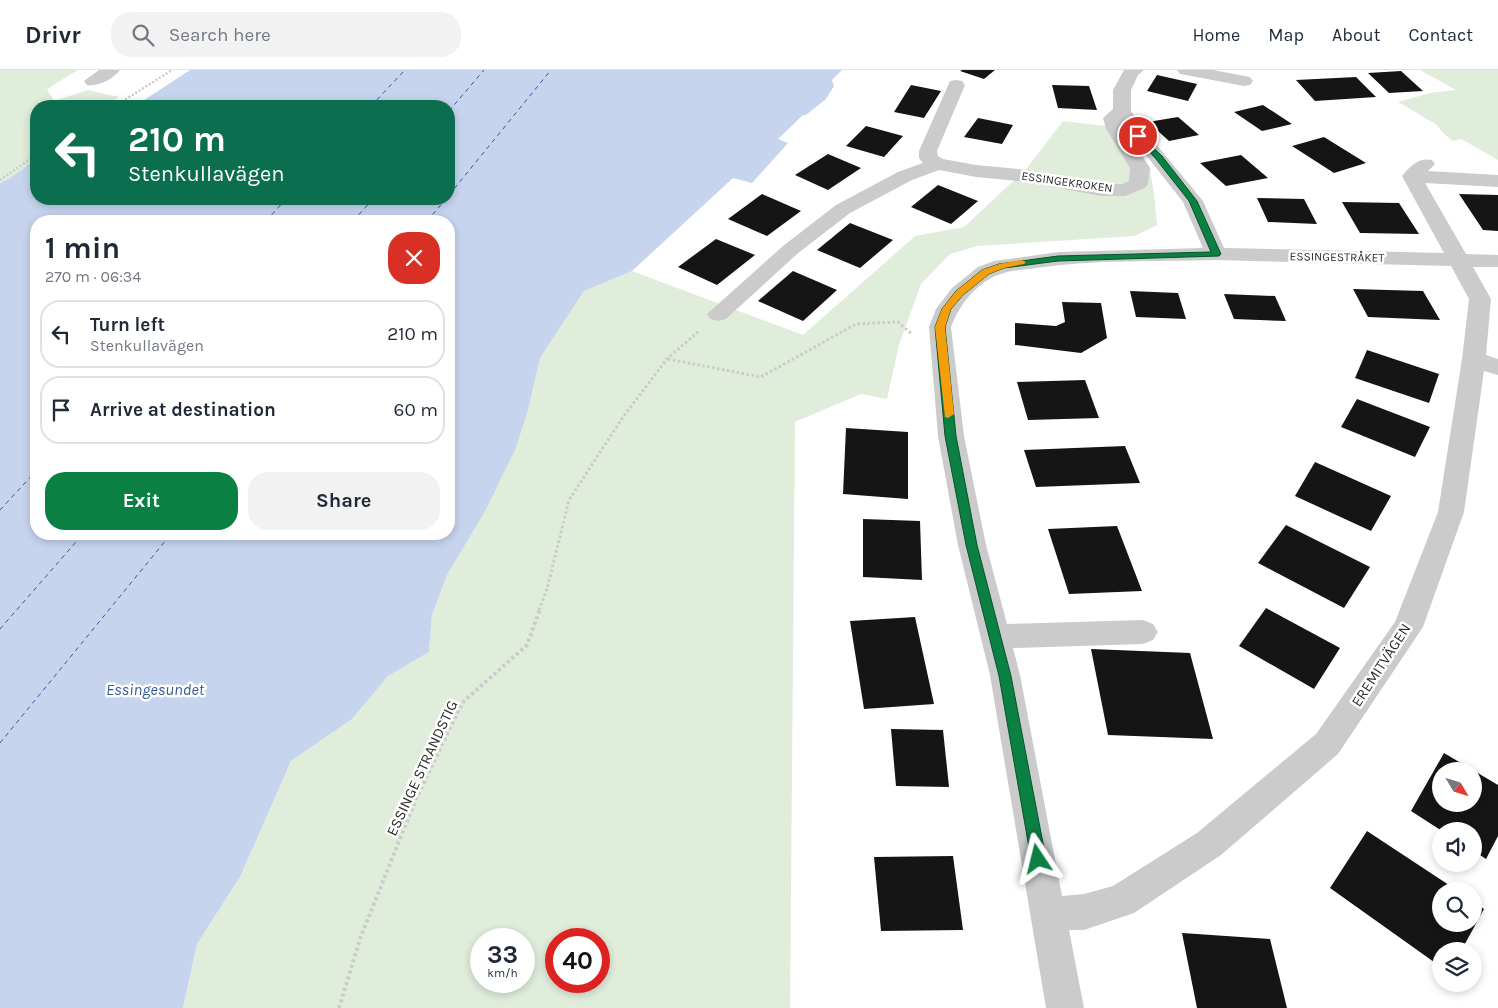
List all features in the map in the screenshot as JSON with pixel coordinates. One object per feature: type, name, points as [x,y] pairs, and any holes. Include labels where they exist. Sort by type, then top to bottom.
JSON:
[{"type":"street","points":[[94,81],[111,70]]},
{"type":"street","points":[[1135,70],[1131,72],[1122,90],[1122,111],[1138,136],[1159,158],[1193,201],[1216,254]]},
{"type":"street","points":[[1186,70],[1244,81]]},
{"type":"street","points":[[937,164],[930,158],[928,152],[956,86]]},
{"type":"street","name":"ESSINGEKROKEN","points":[[718,314],[790,250],[843,209],[905,176],[937,164],[1082,184],[1101,190],[1125,190],[1138,184],[1140,168],[1115,129],[1112,118],[1122,111]]},
{"type":"street","points":[[1457,259],[1419,170],[1498,181]]},
{"type":"street","name":"ESSINGESTRÅKET","points":[[1066,1008],[1005,676],[972,545],[951,436],[940,327],[947,309],[960,293],[986,272],[1002,266],[1058,258],[1216,254],[1457,259],[1498,262]]},
{"type":"street","name":"EREMITVÄGEN","points":[[1049,914],[1084,912],[1121,901],[1209,844],[1327,744],[1408,627],[1450,512],[1486,363],[1480,299],[1457,259]]},
{"type":"street","points":[[994,636],[1143,632]]},
{"type":"path","points":[[124,100],[172,70]]},
{"type":"path","points":[[0,180],[30,159]]},
{"type":"path","name":"ESSINGE STRANDSTIG","points":[[339,1008],[365,926],[416,799],[462,703],[527,645],[547,589],[570,500],[623,417],[667,359],[718,314]]},
{"type":"path","points":[[667,359],[761,377],[856,324],[898,322]]},
{"type":"green space","points":[[0,70],[78,70],[47,89],[53,100],[30,100],[30,163],[0,183]]},
{"type":"green space","points":[[1420,70],[1498,70],[1498,160],[1461,139],[1453,141],[1437,125],[1398,102],[1430,93],[1456,90]]},
{"type":"green space","points":[[88,90],[119,97],[114,100],[57,100]]},
{"type":"green space","points":[[1063,121],[1123,128],[1150,169],[1157,225],[1135,236],[977,246],[950,254],[921,284],[899,345],[887,399],[861,394],[795,422],[790,1008],[183,1008],[197,944],[240,877],[291,761],[352,719],[388,676],[429,652],[432,615],[447,575],[484,513],[528,410],[540,358],[584,291],[632,271],[803,335],[915,236],[964,227],[1027,168]]},
{"type":"water","name":"Essingesundet","points":[[190,70],[842,70],[832,80],[834,86],[826,99],[806,115],[803,115],[778,139],[788,143],[752,183],[733,178],[632,271],[584,291],[540,358],[528,410],[515,450],[484,513],[447,575],[432,615],[429,652],[388,676],[352,719],[291,761],[240,877],[197,944],[183,1008],[0,1008],[0,183],[30,163],[30,205],[455,205],[455,100],[144,100]]},
{"type":"building","points":[[995,70],[984,79],[960,71]]},
{"type":"building","points":[[1401,71],[1423,91],[1389,93],[1368,73]]},
{"type":"building","points":[[1157,75],[1197,84],[1188,101],[1147,91]]},
{"type":"building","points":[[1356,77],[1376,97],[1315,101],[1296,80]]},
{"type":"building","points":[[911,85],[941,91],[924,118],[894,112]]},
{"type":"building","points":[[1052,85],[1089,86],[1097,110],[1058,108]]},
{"type":"building","points":[[1263,105],[1292,124],[1262,131],[1234,112]]},
{"type":"building","points":[[1178,117],[1199,135],[1169,141],[1148,122]]},
{"type":"building","points":[[978,118],[1013,125],[1002,144],[964,137]]},
{"type":"building","points":[[866,126],[903,136],[884,157],[846,146]]},
{"type":"building","points":[[1324,137],[1366,163],[1334,173],[1292,146]]},
{"type":"building","points":[[828,154],[861,168],[828,190],[795,175]]},
{"type":"building","points":[[1241,155],[1268,178],[1226,186],[1200,163]]},
{"type":"building","points":[[938,185],[978,201],[951,224],[911,207]]},
{"type":"building","points":[[762,194],[801,211],[767,236],[728,219]]},
{"type":"building","points":[[1459,194],[1498,195],[1498,231],[1483,230]]},
{"type":"building","points":[[1257,198],[1304,199],[1317,224],[1268,222]]},
{"type":"building","points":[[1342,202],[1399,203],[1419,234],[1360,233]]},
{"type":"building","points":[[850,223],[893,240],[860,268],[817,250]]},
{"type":"building","points":[[716,239],[755,255],[717,285],[678,267]]},
{"type":"building","points":[[793,271],[837,290],[803,321],[758,301]]},
{"type":"building","points":[[1353,289],[1423,291],[1440,320],[1368,317]]},
{"type":"building","points":[[1130,291],[1178,293],[1186,319],[1136,317]]},
{"type":"building","points":[[1224,294],[1275,296],[1286,321],[1234,319]]},
{"type":"building","points":[[1062,302],[1101,303],[1107,338],[1081,353],[1015,345],[1015,323],[1056,326],[1065,322]]},
{"type":"building","points":[[1367,350],[1439,374],[1429,403],[1355,378]]},
{"type":"building","points":[[1085,380],[1099,418],[1028,420],[1017,382]]},
{"type":"building","points":[[1357,399],[1430,427],[1415,457],[1341,427]]},
{"type":"building","points":[[846,428],[908,432],[908,499],[843,494]]},
{"type":"building","points":[[1125,446],[1140,483],[1036,487],[1024,450]]},
{"type":"building","points":[[1315,462],[1391,496],[1371,531],[1295,496]]},
{"type":"building","points":[[863,519],[920,521],[922,580],[863,577]]},
{"type":"building","points":[[1286,525],[1370,567],[1344,608],[1258,563]]},
{"type":"building","points":[[1117,526],[1142,591],[1069,594],[1048,529]]},
{"type":"building","points":[[1266,608],[1340,648],[1314,689],[1239,646]]},
{"type":"building","points":[[915,617],[934,704],[864,709],[850,621]]},
{"type":"building","points":[[1091,649],[1190,653],[1213,739],[1108,735]]},
{"type":"building","points":[[891,729],[943,730],[949,787],[896,786]]},
{"type":"building","points":[[1444,753],[1459,762],[1439,762]]},
{"type":"building","points":[[1432,774],[1432,812],[1482,812],[1482,776],[1498,785],[1498,836],[1486,859],[1482,856],[1482,822],[1432,822],[1432,825],[1411,811]]},
{"type":"building","points":[[1367,831],[1444,882],[1432,882],[1432,932],[1471,932],[1466,942],[1432,942],[1432,961],[1330,888]]},
{"type":"building","points":[[953,856],[963,930],[881,931],[874,857]]},
{"type":"building","points":[[1182,933],[1270,939],[1287,1008],[1197,1008]]},
{"type":"ferry route","points":[[377,100],[405,70]]},
{"type":"ferry route","points":[[455,104],[484,70]]},
{"type":"ferry route","points":[[455,188],[551,70]]},
{"type":"ferry route","points":[[271,215],[281,205]]},
{"type":"ferry route","points":[[358,215],[368,205]]},
{"type":"ferry route","points":[[432,215],[441,205]]},
{"type":"ferry route","points":[[0,510],[30,478]]},
{"type":"ferry route","points":[[0,629],[78,540]]},
{"type":"ferry route","points":[[0,743],[166,540]]},
{"type":"slow traffic","points":[[948,414],[940,327],[947,309],[960,293],[986,272],[1021,262]]},
{"type":"route","points":[[1038,859],[1005,676],[972,545],[951,436],[940,327],[947,309],[960,293],[986,272],[1002,266],[1058,258],[1216,254],[1193,201],[1159,158],[1138,136]]}]
